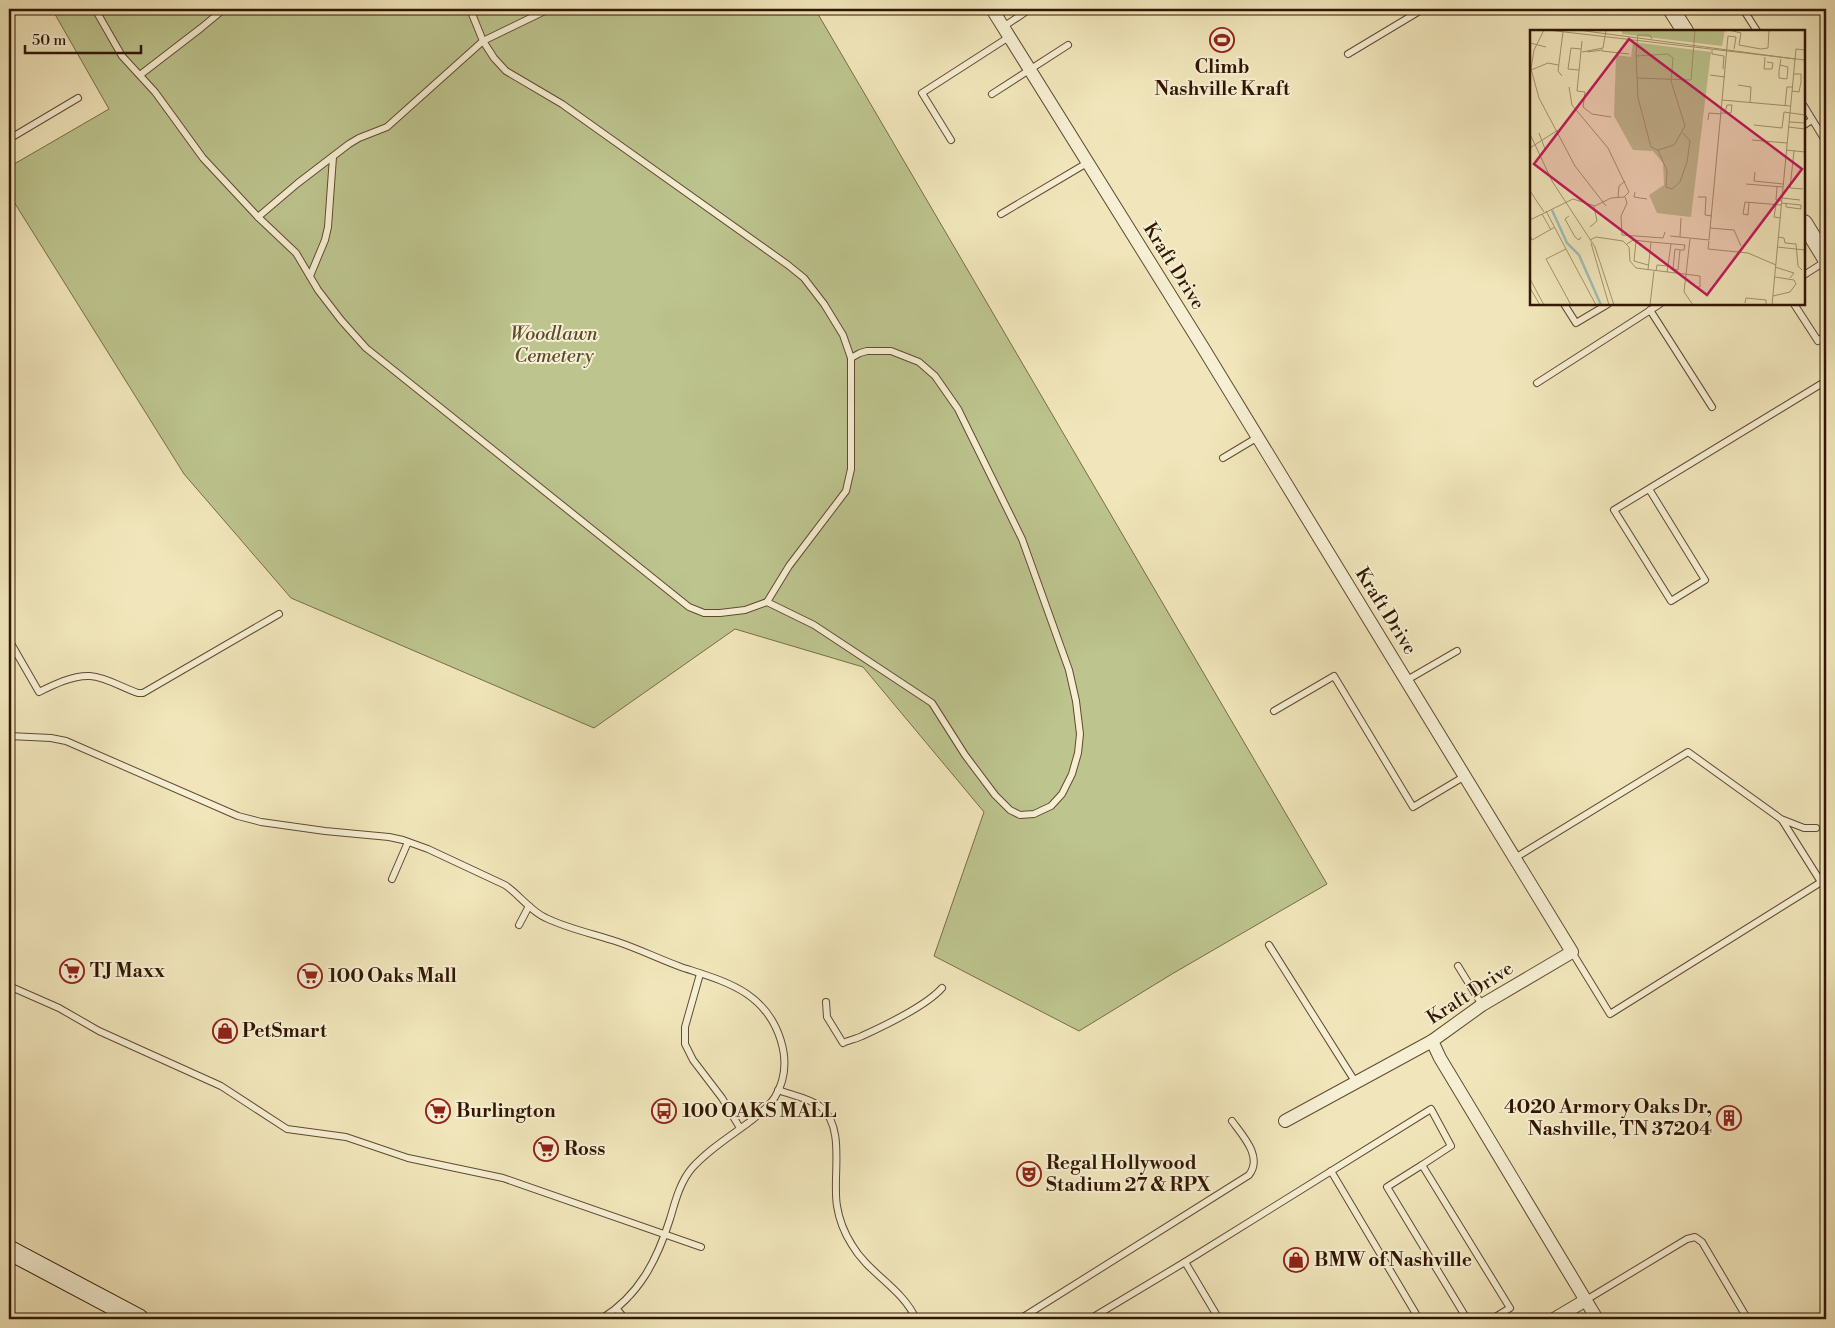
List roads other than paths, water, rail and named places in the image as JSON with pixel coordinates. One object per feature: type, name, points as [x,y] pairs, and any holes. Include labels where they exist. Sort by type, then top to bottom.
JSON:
[{"type":"main road","points":[[9,1250],[139,1319]]},
{"type":"street","name":"Kraft Drive","points":[[992,9],[1258,437],[1572,952],[1482,1005],[1432,1041],[1286,1121]]},
{"type":"street","points":[[1671,9],[1684,30]]},
{"type":"street","points":[[1805,225],[1826,260]]},
{"type":"street","points":[[1432,1041],[1440,1058],[1597,1319]]},
{"type":"street","points":[[1554,1319],[1586,1300]]},
{"type":"lane","points":[[95,9],[122,56],[155,92],[203,158],[258,217],[296,253],[318,290],[366,348],[690,608],[704,613],[720,613],[745,610],[767,602],[789,566],[846,491],[851,468],[851,358],[843,335],[824,304],[804,278],[788,265],[562,104],[511,75],[501,67],[483,41],[470,9]]},
{"type":"lane","points":[[140,75],[224,9]]},
{"type":"lane","points":[[258,217],[333,156],[359,138],[387,127],[483,41],[549,9]]},
{"type":"lane","points":[[951,140],[922,93],[1006,32],[1030,9]]},
{"type":"lane","points":[[1348,54],[1422,9]]},
{"type":"lane","points":[[1743,9],[1756,30]]},
{"type":"lane","points":[[992,94],[1068,45]]},
{"type":"lane","points":[[9,139],[78,98]]},
{"type":"lane","points":[[1805,108],[1826,142]]},
{"type":"lane","points":[[1805,124],[1812,120]]},
{"type":"lane","points":[[310,276],[325,240],[328,227],[333,156]]},
{"type":"lane","points":[[1001,214],[1087,163]]},
{"type":"lane","points":[[1805,275],[1826,260]]},
{"type":"lane","points":[[1565,305],[1576,323],[1606,305]]},
{"type":"lane","points":[[1536,383],[1658,305]]},
{"type":"lane","points":[[1795,305],[1818,341],[1826,335]]},
{"type":"lane","points":[[1650,310],[1712,406]]},
{"type":"lane","points":[[767,602],[814,625],[932,702],[970,761],[995,795],[1010,810],[1020,815],[1034,814],[1051,806],[1062,794],[1072,774],[1079,744],[1076,701],[1066,659],[1022,539],[958,409],[935,376],[919,362],[891,352],[867,351],[851,358]]},
{"type":"lane","points":[[1649,489],[1705,580],[1671,601],[1614,510],[1826,381]]},
{"type":"lane","points":[[1223,458],[1258,437]]},
{"type":"lane","points":[[9,640],[39,692],[66,681],[90,676],[103,679],[138,693],[143,693],[279,614]]},
{"type":"lane","points":[[1407,680],[1457,651]]},
{"type":"lane","points":[[1274,711],[1334,676],[1413,807],[1465,776]]},
{"type":"lane","points":[[9,736],[51,738],[66,741],[250,820],[325,831],[389,837],[408,842],[505,885],[546,918],[620,942],[660,960],[700,974],[747,994],[760,1004],[770,1016],[778,1032],[783,1053],[783,1074],[778,1090],[764,1109],[710,1151],[690,1170],[679,1192],[665,1235],[646,1276],[636,1290],[616,1309],[601,1319]]},
{"type":"lane","points":[[1515,858],[1688,752],[1781,820],[1804,828],[1816,828]]},
{"type":"lane","points":[[1572,952],[1610,1014],[1824,881],[1781,820]]},
{"type":"lane","points":[[392,879],[408,842]]},
{"type":"lane","points":[[519,925],[529,906]]},
{"type":"lane","points":[[1269,945],[1356,1083]]},
{"type":"lane","points":[[1458,966],[1482,1005]]},
{"type":"lane","points":[[700,974],[684,1027],[685,1044],[693,1060],[722,1098],[740,1128]]},
{"type":"lane","points":[[9,986],[66,1011],[90,1026],[220,1086],[287,1128],[346,1136],[408,1158],[503,1178],[701,1247]]},
{"type":"lane","points":[[826,1002],[826,1016],[843,1043],[862,1036],[917,1007],[933,997],[942,988]]},
{"type":"lane","points":[[9,992],[19,990]]},
{"type":"lane","points":[[778,1090],[813,1102],[820,1106],[829,1118],[835,1138],[837,1206],[845,1230],[856,1251],[902,1297],[916,1319]]},
{"type":"lane","points":[[1090,1319],[1431,1109],[1452,1146],[1387,1187],[1467,1319]]},
{"type":"lane","points":[[1020,1319],[1249,1175],[1254,1164],[1252,1151],[1232,1121]]},
{"type":"lane","points":[[1422,1165],[1510,1308],[1492,1319]]},
{"type":"lane","points":[[1331,1171],[1419,1319]]},
{"type":"lane","points":[[1586,1300],[1687,1239],[1696,1237],[1702,1242],[1748,1318],[1744,1319]]},
{"type":"lane","points":[[1185,1262],[1219,1319]]},
{"type":"lane","points":[[616,1309],[625,1319]]},
{"type":"place","name":"Climb Nashville Kraft","points":[[1222,40]]},
{"type":"place","name":"TJ Maxx","points":[[72,971]]},
{"type":"place","name":"100 Oaks Mall","points":[[310,976]]},
{"type":"place","name":"PetSmart","points":[[225,1031]]},
{"type":"place","name":"Burlington","points":[[438,1111]]},
{"type":"place","name":"100 OAKS MALL","points":[[664,1111]]},
{"type":"place","name":"4020 Armory Oaks Dr, Nashville, TN 37204","points":[[1729,1118]]},
{"type":"place","name":"Ross","points":[[546,1149]]},
{"type":"place","name":"Regal Hollywood Stadium 27 & RPX","points":[[1029,1174]]},
{"type":"place","name":"BMW of Nashville","points":[[1296,1260]]},
{"type":"park label","name":"Woodlawn Cemetery","points":[[554,345]]}]
